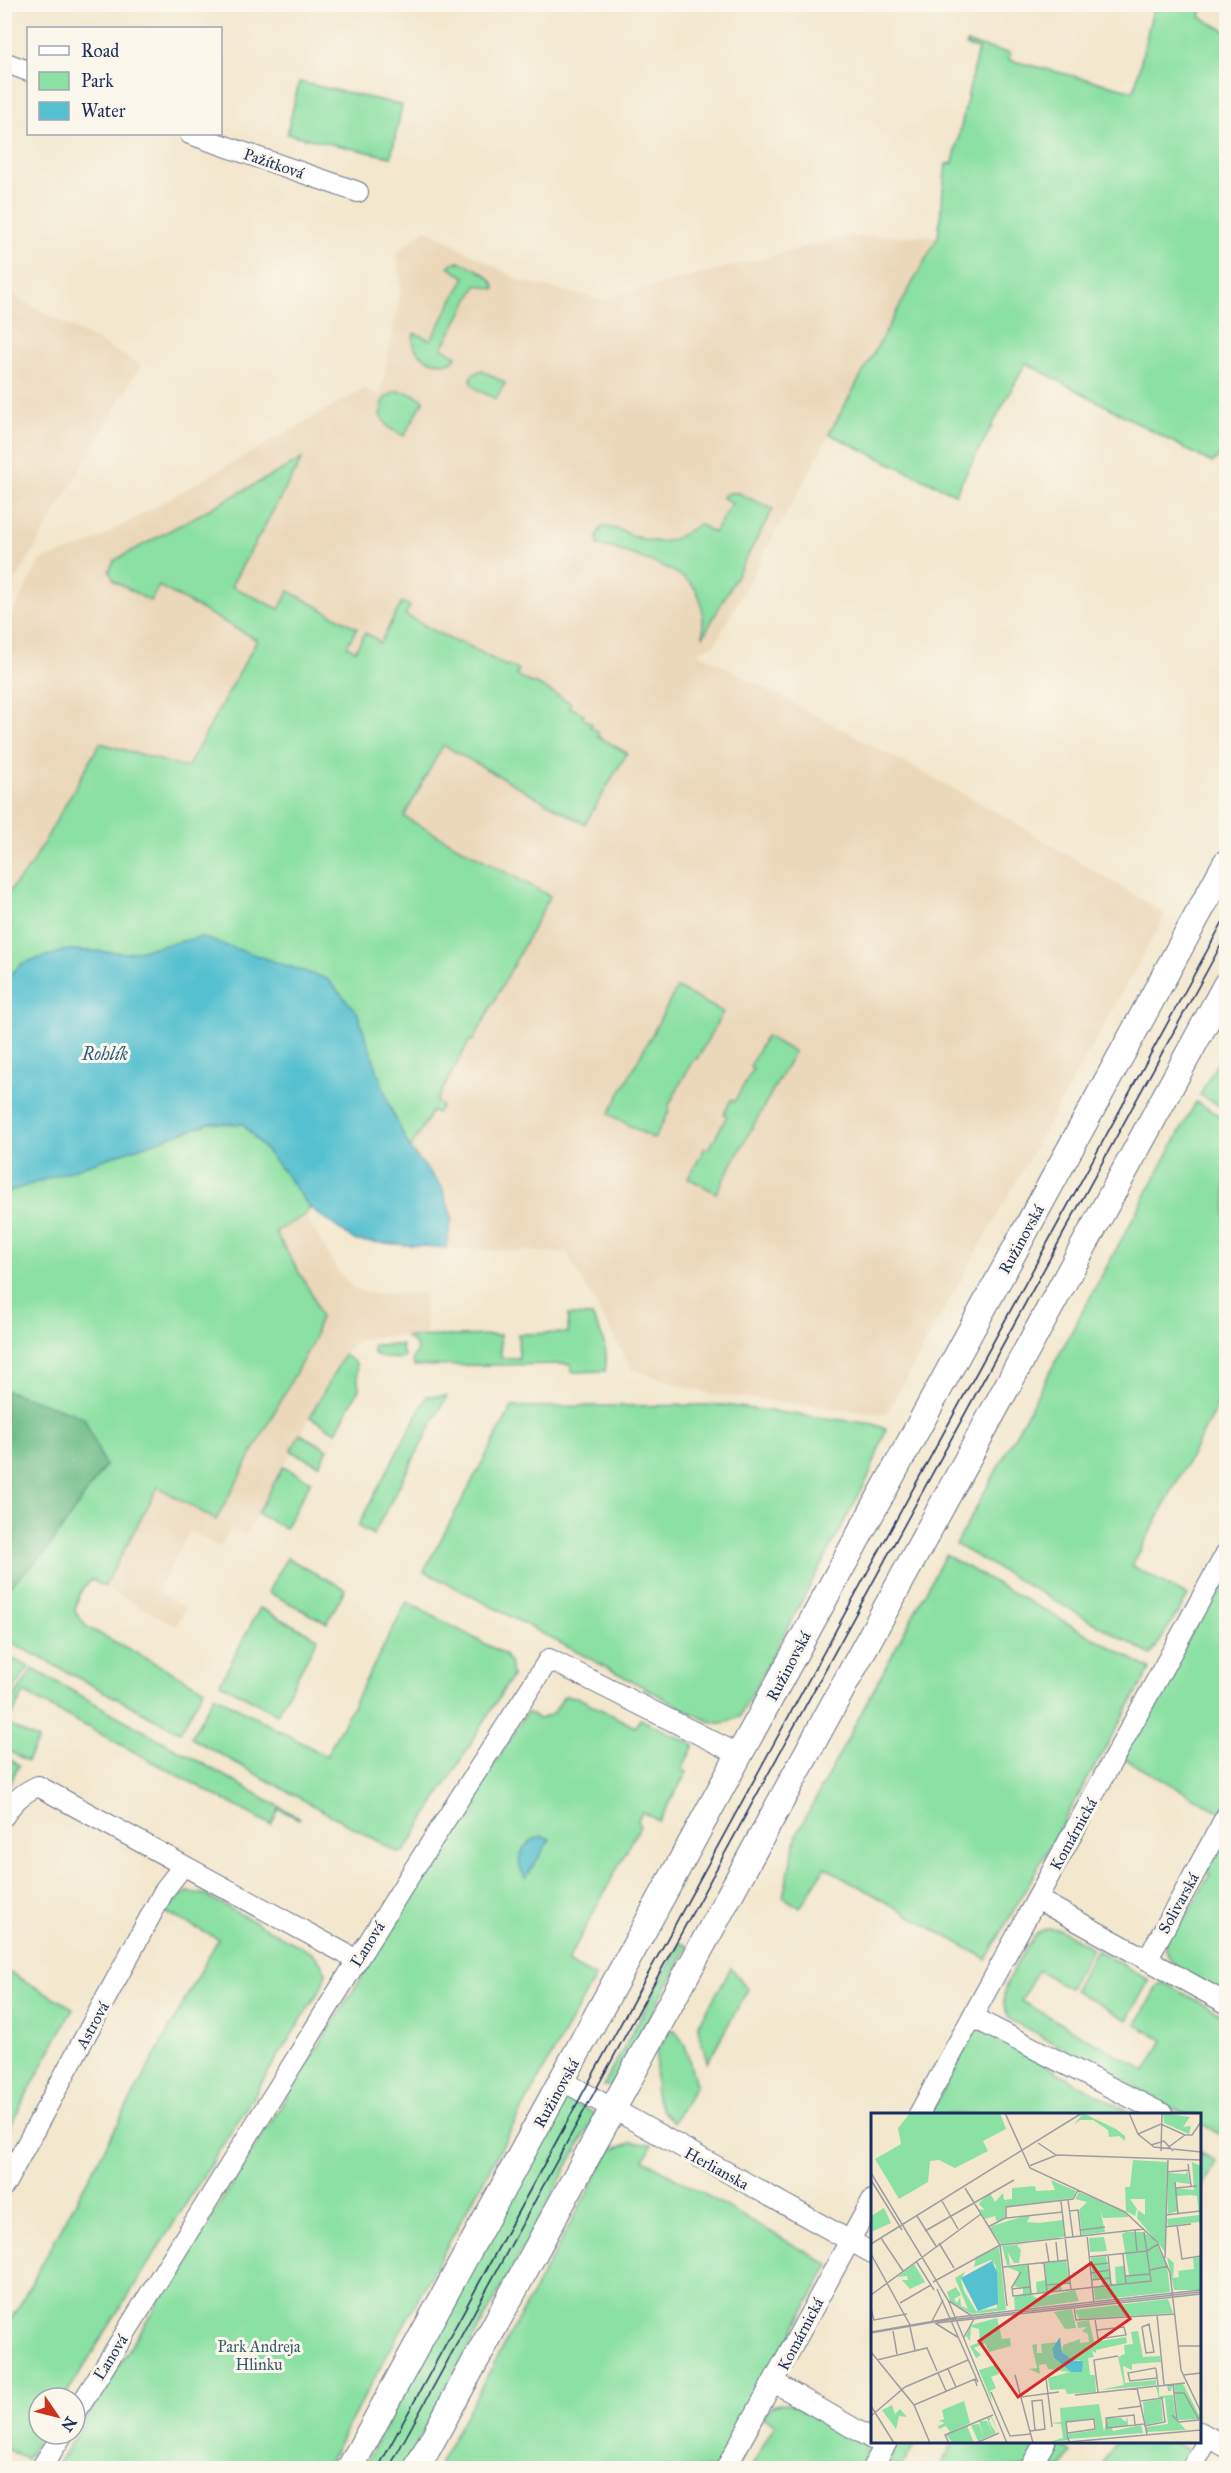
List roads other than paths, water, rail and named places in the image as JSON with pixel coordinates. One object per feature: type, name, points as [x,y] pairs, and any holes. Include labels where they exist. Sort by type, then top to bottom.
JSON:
[{"type":"street","points":[[4,62],[27,71]]},
{"type":"street","name":"Pažítková","points":[[193,135],[358,192]]},
{"type":"street","name":"Ružinovská","points":[[350,2469],[1227,863]]},
{"type":"street","points":[[417,2469],[1227,985]]},
{"type":"street","name":"Komárnická","points":[[920,2113],[1227,1553]]},
{"type":"street","name":"Ľanová","points":[[87,2395],[357,1960],[549,1659],[740,1755]]},
{"type":"street","points":[[4,1816],[26,1791],[38,1786],[357,1960]]},
{"type":"street","name":"Solivarská","points":[[1148,1959],[1227,1816]]},
{"type":"street","name":"Astrová","points":[[4,2186],[165,1889],[183,1866]]},
{"type":"street","points":[[1037,1899],[1227,2003]]},
{"type":"street","points":[[972,2017],[1159,2113]]},
{"type":"street","name":"Herlianska","points":[[562,2081],[871,2252]]},
{"type":"street","name":"Komárnická","points":[[726,2469],[871,2204]]},
{"type":"street","points":[[774,2382],[871,2437]]},
{"type":"street","points":[[1204,2434],[1227,2446]]},
{"type":"street","points":[[872,2469],[880,2443]]},
{"type":"street","points":[[1030,2469],[1044,2443]]},
{"type":"street","points":[[1192,2469],[1201,2443]]},
{"type":"street","points":[[41,2469],[55,2446]]},
{"type":"water","name":"Rohlík","points":[[201,937],[327,979],[357,1012],[391,1110],[410,1149],[442,1187],[452,1217],[446,1248],[356,1241],[310,1208],[284,1172],[243,1124],[210,1123],[5,1193],[5,979],[23,963],[67,950],[128,953]]},
{"type":"water","points":[[542,1836],[550,1839],[526,1878],[520,1865],[521,1853],[524,1847]]},
{"type":"tram line","points":[[378,2468],[1226,916]]},
{"type":"tram line","points":[[389,2468],[1226,936]]},
{"type":"park label","name":"Park Andreja Hlinku","points":[[259,2355]]}]
